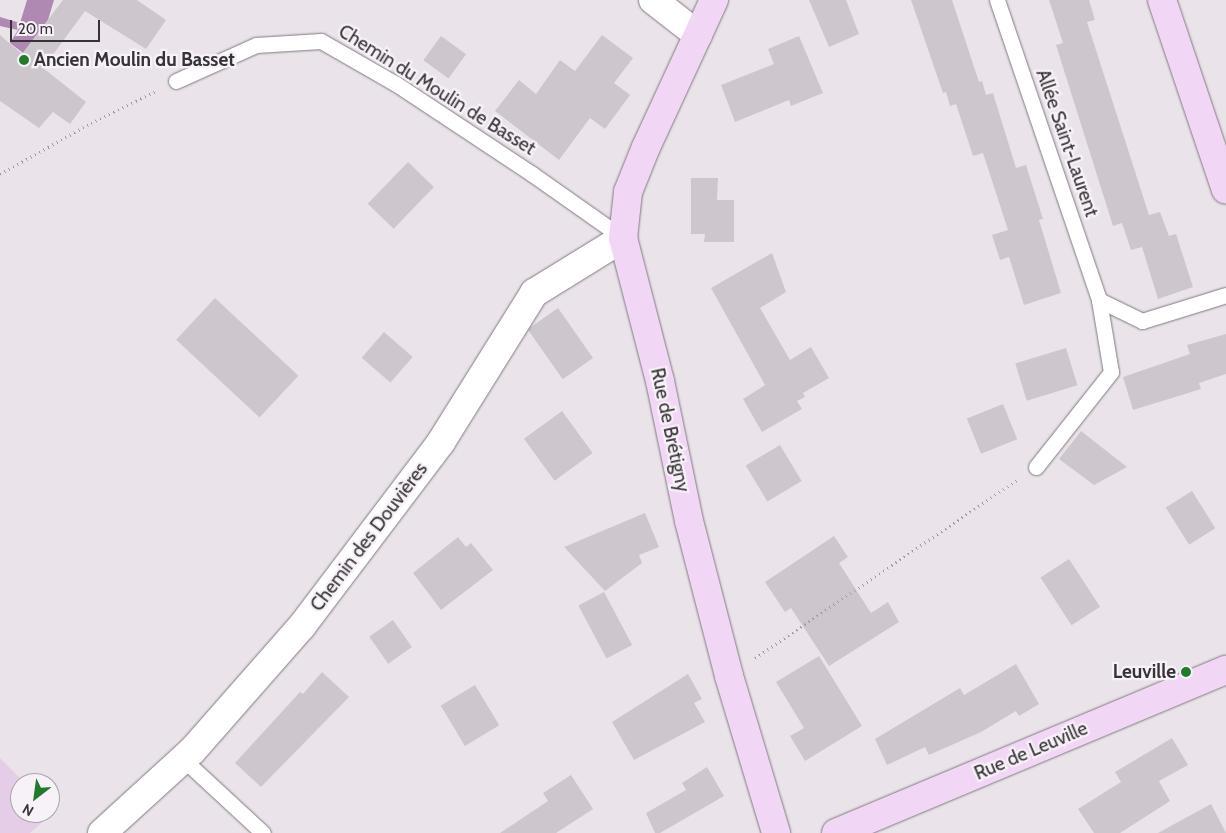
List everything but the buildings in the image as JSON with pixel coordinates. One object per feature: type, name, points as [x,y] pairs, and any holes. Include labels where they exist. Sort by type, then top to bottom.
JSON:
[{"type":"street","points":[[653,0],[698,35]]},
{"type":"street","name":"Rue de Brétigny","points":[[714,0],[646,147],[628,192],[623,238],[660,381],[689,521],[729,676],[776,833]]},
{"type":"street","points":[[1162,0],[1226,190]]},
{"type":"street","name":"Chemin des Douvières","points":[[102,833],[183,759],[308,619],[441,442],[534,293],[623,238]]},
{"type":"street","name":"Rue de Leuville","points":[[836,833],[1226,670]]},
{"type":"lane","name":"Allée Saint-Laurent","points":[[997,0],[1099,300],[1111,372],[1036,467]]},
{"type":"lane","name":"Chemin du Moulin de Basset","points":[[176,81],[256,46],[321,41],[420,100],[532,174],[623,238]]},
{"type":"lane","points":[[1099,300],[1142,321],[1226,295]]},
{"type":"lane","points":[[183,759],[263,833]]},
{"type":"path","points":[[0,174],[91,122],[176,81]]},
{"type":"path","points":[[729,676],[1036,467]]},
{"type":"shaded area","points":[[27,0],[54,0],[48,20],[23,53],[10,43],[18,30],[0,26],[0,17],[20,23]]},
{"type":"shaded area","points":[[0,758],[15,773],[10,773],[10,823],[41,823],[30,833],[0,833]]},
{"type":"place","name":"Ancien Moulin du Basset","points":[[24,60]]},
{"type":"place","name":"Leuville","points":[[1186,672]]}]
